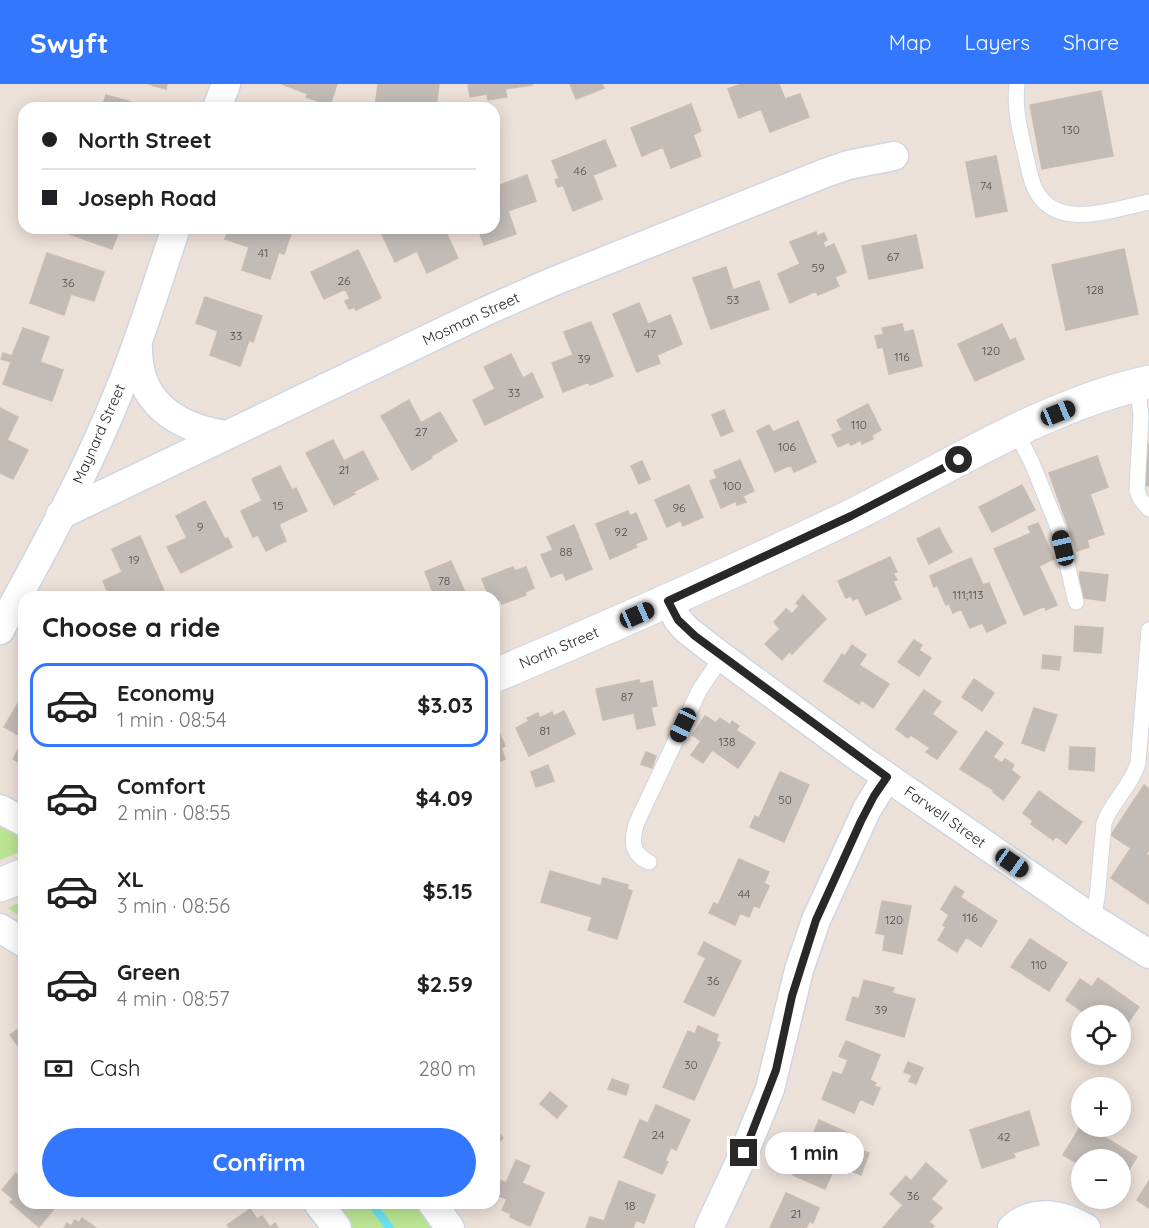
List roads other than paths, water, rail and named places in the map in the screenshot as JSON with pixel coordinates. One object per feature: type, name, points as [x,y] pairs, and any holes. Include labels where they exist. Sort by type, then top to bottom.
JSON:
[{"type":"main road","name":"North Street","points":[[500,673],[668,601],[851,516],[1016,432],[1078,405],[1143,384]]},
{"type":"main road","points":[[0,885],[18,878]]},
{"type":"street","points":[[219,102],[226,84]]},
{"type":"street","name":"Mosman Street","points":[[60,514],[484,312],[552,282],[825,173],[849,165],[894,156]]},
{"type":"street","name":"Maynard Street","points":[[20,591],[106,424],[138,342],[174,234]]},
{"type":"street","points":[[138,342],[138,365],[143,383],[162,408],[188,426],[225,435]]},
{"type":"street","name":"Maynard Street","points":[[0,630],[18,595]]},
{"type":"street","name":"Farwell Street","points":[[668,601],[678,620],[687,630],[722,657],[887,777],[1090,917],[1149,954]]},
{"type":"street","points":[[709,1228],[744,1153],[770,1089],[799,970],[816,920],[861,821],[887,777]]},
{"type":"street","points":[[0,809],[18,819]]},
{"type":"street","points":[[0,928],[18,939]]},
{"type":"street","points":[[323,1209],[337,1228]]},
{"type":"street","points":[[436,1209],[450,1228]]},
{"type":"street","points":[[1012,1228],[1030,1217],[1045,1215],[1061,1217],[1086,1228]]},
{"type":"lane","points":[[1017,84],[1017,117],[1030,174],[1035,190],[1046,205],[1058,213],[1083,215],[1149,202]]},
{"type":"lane","points":[[1143,384],[1137,491],[1149,509]]},
{"type":"lane","points":[[1016,432],[1032,463],[1059,530],[1076,602]]},
{"type":"lane","points":[[1090,917],[1095,908],[1104,823],[1109,811],[1134,775],[1138,763],[1149,630]]},
{"type":"lane","points":[[649,862],[642,859],[633,846],[637,822],[700,689],[722,657]]},
{"type":"waterway","points":[[376,1209],[390,1228]]}]
